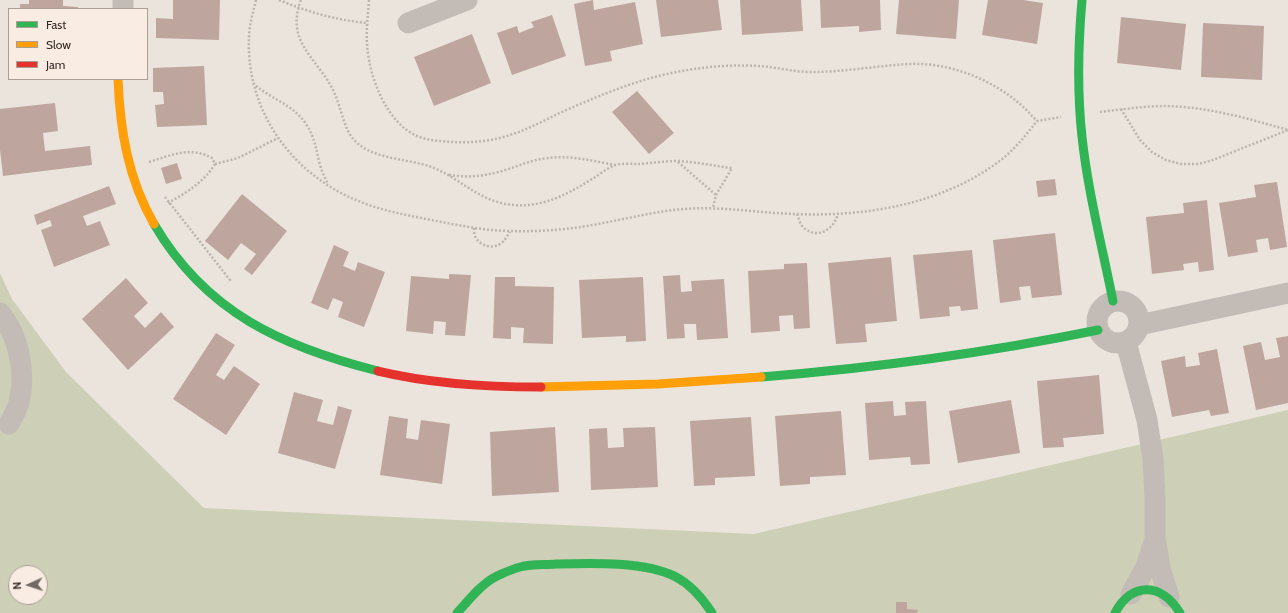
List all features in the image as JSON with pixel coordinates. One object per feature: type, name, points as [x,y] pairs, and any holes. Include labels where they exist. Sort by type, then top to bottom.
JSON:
[{"type":"street","points":[[408,24],[467,0]]},
{"type":"street","points":[[1082,0],[1079,40],[1080,115],[1086,168],[1112,301]]},
{"type":"street","points":[[118,80],[118,102],[122,135],[131,173],[143,204],[158,232],[196,280],[217,299],[244,318],[275,335],[313,351],[352,364],[392,374],[474,386],[612,386],[708,381],[901,363],[998,350],[1098,330]]},
{"type":"street","points":[[1139,325],[1288,293]]},
{"type":"street","points":[[1119,300],[1126,302],[1136,311],[1139,325],[1137,332],[1132,338],[1120,344],[1113,343],[1101,336],[1096,321],[1098,312],[1104,305],[1112,301],[1119,300]]},
{"type":"street","points":[[0,313],[14,337],[20,358],[22,379],[20,400],[9,424]]},
{"type":"street","points":[[1126,342],[1147,420],[1156,498],[1155,537],[1160,568],[1174,605]]},
{"type":"street","points":[[1115,613],[1120,603],[1131,594],[1146,567],[1155,537]]},
{"type":"street","points":[[457,613],[492,580],[516,568],[542,565],[602,564],[627,565],[672,575],[691,588],[707,603],[712,613]]},
{"type":"street","points":[[1131,594],[1154,590],[1174,605]]},
{"type":"path","points":[[256,0],[249,38],[250,58],[255,92],[260,107],[278,138],[302,164],[328,185],[359,202],[378,208],[474,228],[510,232],[573,228],[658,212],[685,209],[743,209],[797,214],[838,214],[876,210],[927,198],[947,191],[982,172],[1002,159],[1021,141],[1037,121],[1121,109],[1156,106],[1194,108],[1237,116],[1288,130]]},
{"type":"path","points":[[279,0],[298,8],[336,19],[368,23]]},
{"type":"path","points":[[301,0],[296,22],[298,37],[304,50],[320,69],[334,91],[349,132],[363,147],[372,152],[420,163],[447,174],[473,192],[502,203],[513,204],[535,204],[550,201],[566,194],[616,165]]},
{"type":"path","points":[[369,0],[367,42],[368,54],[370,66],[382,99],[395,119],[404,127],[416,136],[431,140],[468,142],[490,140],[511,135],[532,127],[586,101],[654,77],[707,67],[733,66],[762,66],[787,71],[812,72],[910,64],[931,65],[952,69],[989,83],[1020,104],[1037,121]]},
{"type":"path","points":[[253,83],[270,96],[292,108],[307,124],[315,142],[319,164],[328,185]]},
{"type":"path","points":[[1121,109],[1140,140],[1152,152],[1166,160],[1181,164],[1198,164],[1213,160],[1288,130]]},
{"type":"path","points":[[168,203],[184,194],[198,183],[210,172],[215,164],[238,158],[278,138]]},
{"type":"path","points":[[149,162],[180,153],[199,152],[212,158],[215,164]]},
{"type":"path","points":[[147,156],[151,167]]},
{"type":"path","points":[[447,174],[461,176],[490,174],[530,161],[555,157],[576,158],[616,165],[678,161],[732,168],[716,196],[713,208]]},
{"type":"path","points":[[678,161],[716,196]]},
{"type":"path","points":[[165,196],[168,203],[230,280],[217,299]]},
{"type":"path","points":[[797,214],[805,229],[818,233],[828,230],[836,222],[838,214]]},
{"type":"path","points":[[474,228],[475,237],[486,246],[493,247],[500,245],[510,232]]},
{"type":"green space","points":[[0,273],[12,299],[66,372],[204,508],[754,534],[1288,410],[1288,613],[0,613]]},
{"type":"building","points":[[29,0],[63,0],[63,6],[78,8],[20,8],[20,4],[29,4]]},
{"type":"building","points":[[173,0],[220,0],[219,40],[156,38],[156,18],[173,19]]},
{"type":"building","points":[[593,0],[594,10],[635,2],[643,44],[610,51],[612,61],[585,66],[574,4]]},
{"type":"building","points":[[656,0],[718,0],[722,30],[661,37]]},
{"type":"building","points":[[740,0],[801,0],[803,31],[742,35]]},
{"type":"building","points":[[820,0],[880,0],[881,30],[859,32],[859,26],[821,28]]},
{"type":"building","points":[[899,0],[959,0],[956,39],[896,34]]},
{"type":"building","points":[[988,0],[1023,0],[1043,3],[1037,44],[982,35]]},
{"type":"building","points":[[552,15],[566,56],[512,75],[497,33],[517,26],[519,33],[534,27],[531,22]]},
{"type":"building","points":[[1121,17],[1186,24],[1181,70],[1117,63]]},
{"type":"building","points":[[1203,23],[1264,26],[1262,80],[1201,77]]},
{"type":"building","points":[[472,34],[491,83],[434,106],[414,57]]},
{"type":"building","points":[[204,66],[207,125],[157,127],[155,105],[164,104],[163,92],[153,92],[153,68]]},
{"type":"building","points":[[637,91],[674,133],[649,154],[612,112]]},
{"type":"building","points":[[55,103],[58,131],[43,133],[45,151],[90,146],[92,165],[3,176],[0,150],[0,109]]},
{"type":"building","points":[[177,163],[182,179],[166,184],[161,168]]},
{"type":"building","points":[[1055,179],[1057,195],[1038,197],[1036,181]]},
{"type":"building","points":[[1277,182],[1287,247],[1270,250],[1268,238],[1256,240],[1258,252],[1228,257],[1219,203],[1256,197],[1254,185]]},
{"type":"building","points":[[109,186],[116,204],[83,216],[87,226],[100,221],[110,245],[54,267],[41,230],[52,226],[50,220],[37,225],[34,215]]},
{"type":"building","points":[[242,194],[287,231],[252,275],[244,269],[256,254],[241,243],[228,260],[205,241]]},
{"type":"building","points":[[1207,200],[1214,270],[1199,272],[1198,262],[1183,264],[1184,270],[1152,274],[1146,217],[1184,213],[1183,203]]},
{"type":"building","points":[[1055,233],[1062,295],[1032,298],[1030,286],[1019,287],[1021,300],[1000,303],[993,240]]},
{"type":"building","points":[[334,245],[349,252],[343,266],[355,271],[358,262],[385,272],[364,327],[338,317],[343,302],[333,298],[328,310],[311,303]]},
{"type":"building","points":[[972,250],[978,309],[961,311],[960,306],[949,307],[950,316],[920,319],[913,255]]},
{"type":"building","points":[[891,257],[897,321],[865,324],[867,342],[836,344],[828,263]]},
{"type":"building","points":[[807,263],[810,328],[794,329],[793,315],[779,316],[780,331],[751,333],[748,271],[784,269],[784,264]]},
{"type":"building","points":[[449,274],[471,275],[465,336],[445,335],[446,322],[434,321],[433,334],[406,331],[411,276],[449,279]]},
{"type":"building","points":[[680,275],[681,292],[692,291],[691,281],[724,279],[728,338],[697,340],[696,324],[684,324],[685,338],[667,339],[663,276]]},
{"type":"building","points":[[495,277],[515,277],[515,286],[554,287],[553,344],[523,343],[524,328],[511,327],[511,339],[493,338]]},
{"type":"building","points":[[643,277],[646,341],[626,342],[626,336],[582,338],[579,280]]},
{"type":"building","points":[[126,278],[148,303],[134,316],[145,328],[161,312],[174,327],[128,370],[82,319]]},
{"type":"building","points":[[216,333],[235,345],[216,375],[224,380],[234,366],[260,384],[226,435],[173,399]]},
{"type":"building","points":[[1288,336],[1288,403],[1256,410],[1243,346],[1261,342],[1265,360],[1280,357],[1276,338]]},
{"type":"building","points":[[1217,349],[1229,413],[1211,416],[1209,410],[1172,417],[1161,361],[1185,356],[1186,367],[1200,365],[1198,353]]},
{"type":"building","points":[[1099,375],[1104,434],[1063,438],[1064,447],[1043,448],[1037,381]]},
{"type":"building","points":[[294,392],[323,400],[317,421],[333,425],[338,406],[352,410],[335,469],[278,453]]},
{"type":"building","points":[[1011,400],[1020,453],[958,463],[949,411]]},
{"type":"building","points":[[893,401],[894,416],[906,415],[905,402],[926,401],[930,464],[911,465],[910,457],[869,460],[865,403]]},
{"type":"building","points":[[841,411],[846,475],[810,477],[810,484],[780,486],[775,416]]},
{"type":"building","points":[[389,416],[408,419],[406,438],[418,440],[421,420],[450,424],[442,484],[380,475]]},
{"type":"building","points":[[751,417],[755,476],[715,478],[715,485],[694,486],[690,421]]},
{"type":"building","points":[[555,427],[559,492],[492,496],[490,432]]},
{"type":"building","points":[[655,427],[658,487],[591,490],[589,429],[607,428],[608,448],[624,447],[623,428]]},
{"type":"building","points":[[896,602],[907,602],[907,609],[918,610],[917,613],[896,613]]},
{"type":"traffic: fast","points":[[1082,0],[1079,68],[1079,103],[1082,137],[1092,199],[1113,301]]},
{"type":"traffic: fast","points":[[154,224],[175,255],[198,281],[223,303],[250,322],[279,337],[310,350],[378,371]]},
{"type":"traffic: fast","points":[[761,377],[930,359],[1014,346],[1098,330]]},
{"type":"traffic: fast","points":[[457,613],[491,579],[511,570],[534,565],[585,563],[618,564],[649,568],[664,572],[676,577],[692,588],[712,613]]},
{"type":"traffic: fast","points":[[1115,613],[1130,595],[1138,591],[1147,590],[1156,591],[1165,596],[1173,603],[1180,613]]},
{"type":"traffic: slow","points":[[118,80],[123,135],[127,154],[138,190],[154,224]]},
{"type":"traffic: slow","points":[[541,387],[658,384],[761,377]]},
{"type":"traffic: jam","points":[[378,371],[439,382],[541,387]]}]
